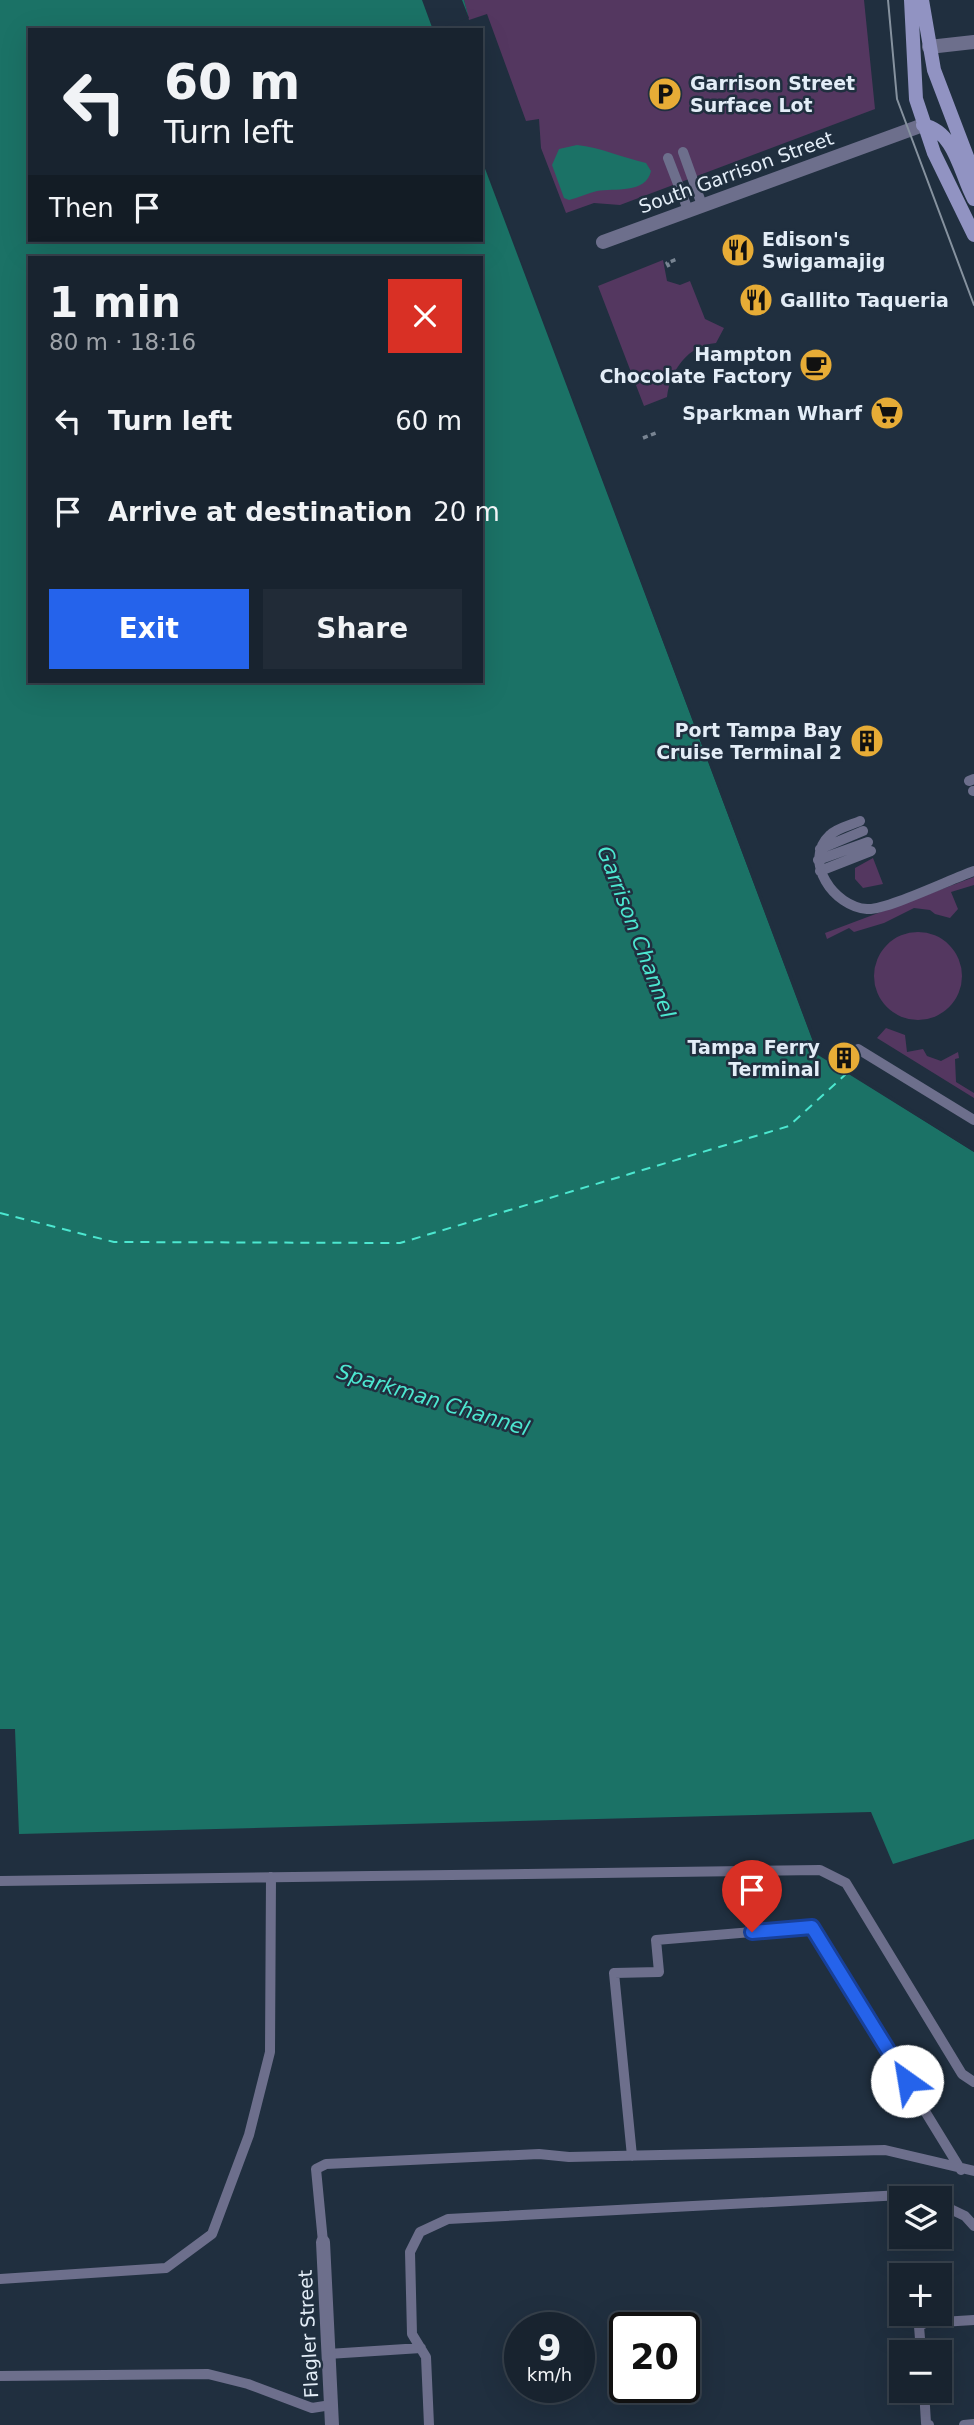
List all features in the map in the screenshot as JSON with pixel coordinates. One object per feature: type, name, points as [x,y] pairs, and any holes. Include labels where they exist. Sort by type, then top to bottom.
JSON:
[{"type":"main road","points":[[911,0],[913,88],[923,124],[974,235]]},
{"type":"main road","points":[[922,0],[929,47],[939,85],[974,175]]},
{"type":"main road","points":[[923,124],[934,129],[952,148],[974,199]]},
{"type":"street","points":[[929,47],[974,42]]},
{"type":"street","name":"South Garrison Street","points":[[603,242],[923,124]]},
{"type":"street","name":"Flagler Street","points":[[323,2242],[332,2425]]},
{"type":"lane","points":[[683,152],[695,208]]},
{"type":"lane","points":[[668,158],[695,208]]},
{"type":"lane","points":[[862,826],[832,833],[819,854],[820,871],[832,891],[857,907],[869,910],[974,870]]},
{"type":"lane","points":[[819,854],[869,847],[820,871]]},
{"type":"lane","points":[[858,1049],[974,1120]]},
{"type":"lane","points":[[0,1881],[820,1870],[846,1883],[962,2074],[974,2082]]},
{"type":"lane","points":[[0,2278],[166,2269],[212,2234],[249,2135],[270,2052],[271,1877]]},
{"type":"lane","points":[[632,2156],[614,1973],[659,1972],[656,1940],[812,1927],[961,2170]]},
{"type":"lane","points":[[323,2242],[317,2169],[326,2164],[539,2154],[632,2156],[885,2150],[974,2171]]},
{"type":"lane","points":[[429,2425],[426,2357],[412,2334],[410,2252],[420,2232],[448,2219],[889,2196]]},
{"type":"lane","points":[[952,2210],[965,2216],[974,2226]]},
{"type":"lane","points":[[920,2340],[919,2326],[925,2323],[974,2320]]},
{"type":"lane","points":[[328,2354],[421,2348]]},
{"type":"lane","points":[[0,2376],[208,2374],[248,2384],[312,2408],[331,2405]]},
{"type":"lane","points":[[925,2403],[926,2423],[929,2425]]},
{"type":"lane","points":[[964,2425],[974,2424]]},
{"type":"path","points":[[669,267],[667,263],[677,259]]},
{"type":"path","points":[[643,438],[656,433]]},
{"type":"shaded area","name":"Garrison Street Surface Lot","points":[[464,0],[864,0],[875,109],[620,205],[594,203],[566,213],[541,148],[539,119],[526,121],[487,14],[469,20]]},
{"type":"shaded area","points":[[663,260],[667,281],[680,285],[690,281],[705,319],[724,328],[716,343],[697,349],[682,361],[672,378],[667,397],[644,406],[598,286]]},
{"type":"shaded area","points":[[873,858],[883,884],[863,888],[855,879],[855,868]]},
{"type":"shaded area","points":[[974,877],[974,885],[951,892],[958,909],[950,918],[930,910],[914,908],[884,923],[854,932],[849,928],[827,939],[825,933]]},
{"type":"shaded area","points":[[918,932],[935,935],[949,945],[959,959],[962,976],[959,993],[949,1007],[935,1017],[918,1020],[901,1017],[887,1007],[877,993],[874,976],[877,959],[887,945],[901,935]]},
{"type":"shaded area","points":[[886,1028],[905,1035],[907,1052],[923,1049],[927,1056],[941,1061],[958,1052],[959,1058],[955,1059],[956,1082],[974,1093],[974,1098],[877,1038]]},
{"type":"water","points":[[0,0],[464,0],[468,15],[438,28],[28,28],[28,242],[483,242],[483,163],[818,1054],[974,1152],[974,1839],[893,1864],[871,1812],[19,1834],[15,1729],[0,1729]]},
{"type":"water","points":[[577,145],[646,163],[651,171],[648,178],[636,187],[597,191],[569,200],[564,198],[552,165],[559,149]]},
{"type":"pier","points":[[422,0],[462,0],[469,18],[432,28]]},
{"type":"pier","points":[[483,160],[821,1052],[974,1148],[974,1152],[818,1055]]},
{"type":"ferry route","points":[[0,1213],[114,1242],[400,1243],[789,1126],[847,1073]]},
{"type":"tram line","points":[[888,0],[897,99],[974,305]]},
{"type":"place","name":"Garrison Street Surface Lot","points":[[665,94]]},
{"type":"place","name":"Edison's Swigamajig","points":[[738,250]]},
{"type":"place","name":"Gallito Taqueria","points":[[756,300]]},
{"type":"place","name":"Hampton Chocolate Factory","points":[[816,365]]},
{"type":"place","name":"Sparkman Wharf","points":[[887,413]]},
{"type":"place","name":"Port Tampa Bay Cruise Terminal 2","points":[[867,741]]},
{"type":"place","name":"Tampa Ferry Terminal","points":[[844,1058]]},
{"type":"route","points":[[752,1932],[812,1927],[907,2081]]},
{"type":"water label","name":"Garrison Channel","points":[[636,932]]},
{"type":"water label","name":"Sparkman Channel","points":[[433,1400]]}]
